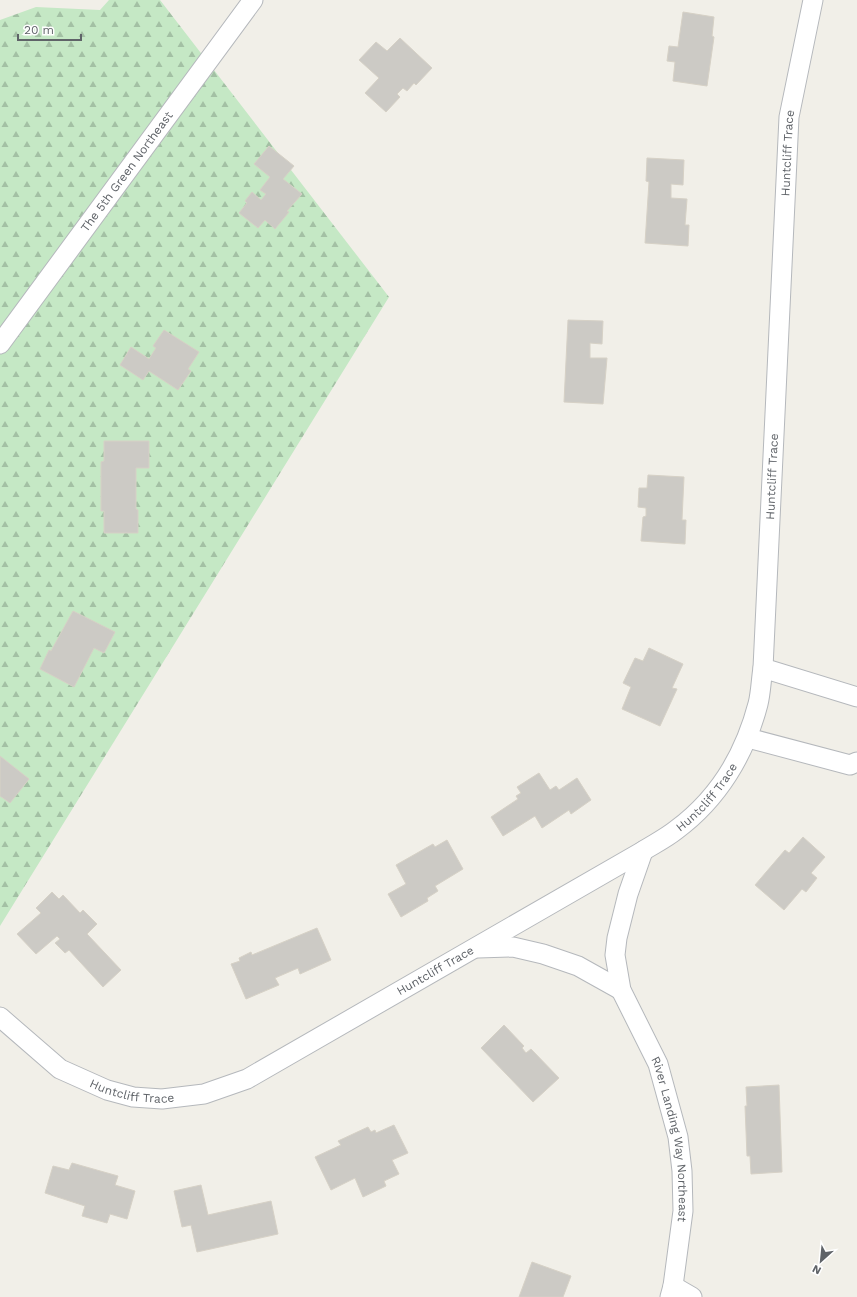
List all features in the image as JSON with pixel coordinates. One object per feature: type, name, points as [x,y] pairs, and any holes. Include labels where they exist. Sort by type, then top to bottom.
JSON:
[{"type":"street","name":"The 5th Green Northeast","points":[[0,344],[253,0]]},
{"type":"street","name":"Huntcliff Trace","points":[[0,1018],[60,1069],[107,1090],[133,1097],[162,1099],[204,1094],[247,1079],[643,851],[676,830],[706,803],[729,774],[748,738],[758,703],[763,668],[789,116],[812,0]]},
{"type":"street","points":[[763,668],[857,698]]},
{"type":"street","points":[[748,738],[850,765],[857,762]]},
{"type":"street","name":"River Landing Way Northeast","points":[[643,851],[628,894],[617,938],[615,955],[621,990],[658,1064],[678,1137],[682,1171],[683,1211],[671,1292]]},
{"type":"street","points":[[474,948],[513,947],[543,954],[578,966],[621,990]]},
{"type":"street","points":[[671,1292],[692,1297]]},
{"type":"green space","points":[[109,0],[160,0],[389,297],[0,926],[0,20],[36,7],[100,10]]},
{"type":"building","points":[[683,12],[714,17],[712,36],[714,37],[707,86],[673,81],[675,62],[667,61],[669,46],[678,47]]},
{"type":"building","points":[[400,38],[432,68],[416,85],[414,83],[407,91],[403,88],[397,94],[400,97],[386,112],[365,93],[379,78],[359,60],[376,42],[387,51]]},
{"type":"building","points":[[269,146],[294,166],[283,179],[302,194],[287,211],[289,212],[275,229],[265,220],[258,228],[239,213],[247,203],[245,201],[252,192],[261,200],[266,194],[260,190],[270,177],[254,164]]},
{"type":"building","points":[[647,158],[684,160],[683,185],[671,184],[671,198],[687,199],[685,225],[689,225],[688,246],[645,243],[649,182],[646,181]]},
{"type":"building","points":[[568,320],[603,321],[602,344],[590,343],[590,358],[607,358],[603,404],[564,402]]},
{"type":"building","points":[[164,330],[199,352],[188,369],[191,371],[178,390],[149,371],[143,380],[120,365],[131,347],[149,359],[156,348],[153,346]]},
{"type":"building","points":[[104,441],[149,441],[149,468],[136,468],[136,509],[138,510],[138,533],[104,533],[104,511],[101,511],[101,462],[104,461]]},
{"type":"building","points":[[648,475],[684,477],[682,520],[686,520],[685,544],[641,541],[643,517],[646,516],[646,508],[638,507],[639,488],[647,488]]},
{"type":"building","points":[[73,611],[115,632],[104,653],[94,648],[74,687],[40,669],[49,650],[51,651]]},
{"type":"building","points":[[649,648],[683,664],[672,688],[677,689],[660,726],[622,709],[631,687],[623,683],[635,658],[643,661]]},
{"type":"building","points":[[0,756],[29,779],[10,803],[0,796]]},
{"type":"building","points":[[539,773],[550,790],[556,786],[559,790],[577,778],[591,800],[571,814],[569,810],[542,828],[535,816],[503,836],[491,817],[518,799],[516,796],[521,793],[517,787]]},
{"type":"building","points":[[803,837],[825,857],[811,873],[817,878],[806,892],[802,889],[784,910],[755,885],[785,850],[789,853]]},
{"type":"building","points":[[447,840],[463,869],[435,886],[438,891],[427,898],[428,901],[401,917],[388,894],[406,884],[396,865],[433,844],[435,847]]},
{"type":"building","points":[[52,892],[59,899],[63,895],[80,913],[83,910],[97,924],[87,934],[121,970],[103,987],[69,950],[65,953],[55,943],[60,939],[57,936],[36,954],[17,934],[41,913],[36,908]]},
{"type":"building","points":[[317,928],[331,960],[300,974],[298,968],[275,978],[279,985],[246,999],[231,964],[240,961],[239,958],[251,952],[252,955]]},
{"type":"building","points":[[504,1025],[524,1046],[522,1048],[526,1053],[531,1049],[559,1078],[533,1102],[481,1048]]},
{"type":"building","points":[[779,1085],[782,1172],[751,1174],[750,1156],[747,1156],[745,1106],[747,1106],[746,1087]]},
{"type":"building","points":[[394,1125],[408,1153],[392,1160],[399,1174],[384,1181],[386,1186],[363,1197],[355,1178],[331,1190],[315,1157],[341,1145],[338,1141],[368,1127],[371,1132],[375,1130],[376,1133]]},
{"type":"building","points":[[72,1163],[118,1176],[115,1185],[135,1191],[127,1219],[110,1214],[107,1223],[82,1216],[85,1206],[45,1193],[53,1166],[69,1170]]},
{"type":"building","points":[[201,1185],[208,1215],[271,1201],[278,1234],[197,1252],[191,1225],[182,1227],[174,1191]]},
{"type":"building","points":[[532,1262],[571,1276],[563,1297],[519,1297]]}]
